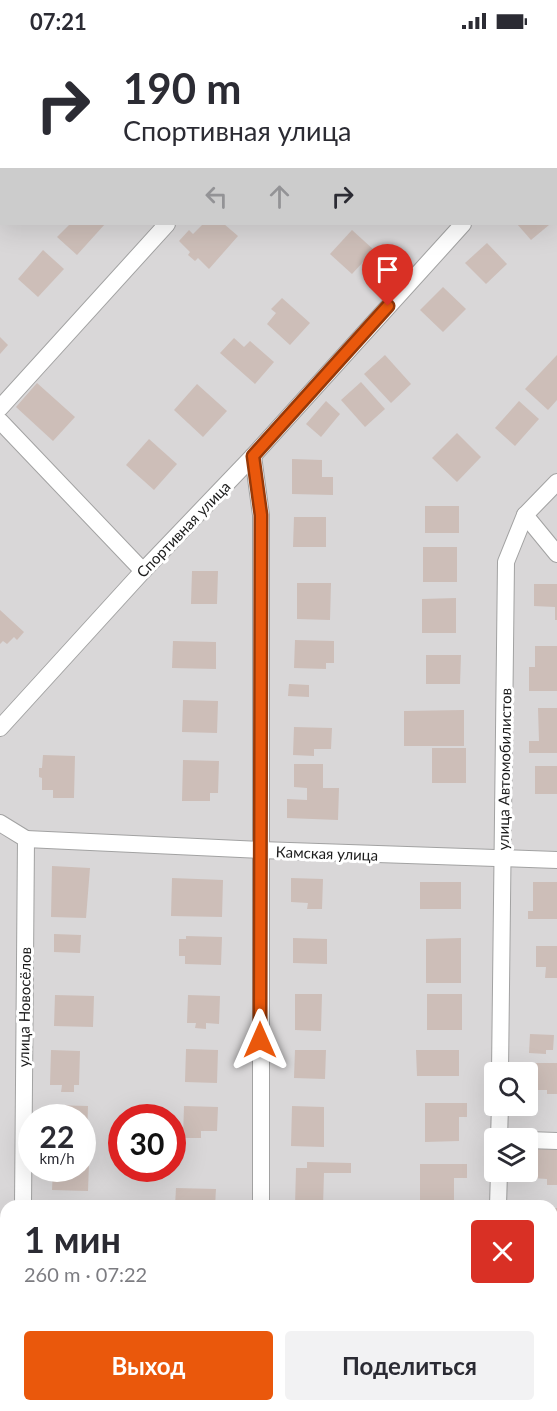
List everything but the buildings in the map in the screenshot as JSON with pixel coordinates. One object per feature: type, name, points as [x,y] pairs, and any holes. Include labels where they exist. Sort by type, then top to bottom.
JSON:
[{"type":"street","points":[[0,408],[166,225]]},
{"type":"street","name":"Спортивная улица","points":[[0,728],[143,571],[253,456],[462,225]]},
{"type":"street","points":[[0,421],[143,571]]},
{"type":"street","points":[[253,456],[261,515],[261,1200]]},
{"type":"street","name":"улица Автомобилистов","points":[[500,1062],[506,562],[525,515],[557,482]]},
{"type":"street","points":[[525,515],[557,554]]},
{"type":"street","points":[[0,823],[26,839]]},
{"type":"street","name":"Камская улица","points":[[26,839],[557,860]]},
{"type":"street","name":"улица Новосёлов","points":[[22,1200],[26,839]]},
{"type":"street","points":[[538,1140],[557,1141]]},
{"type":"street","points":[[498,1200],[499,1182]]},
{"type":"shaded area","points":[[0,225],[557,225],[557,1200],[0,1200]]},
{"type":"route","points":[[260,1040],[261,515],[253,456],[388,306]]}]
